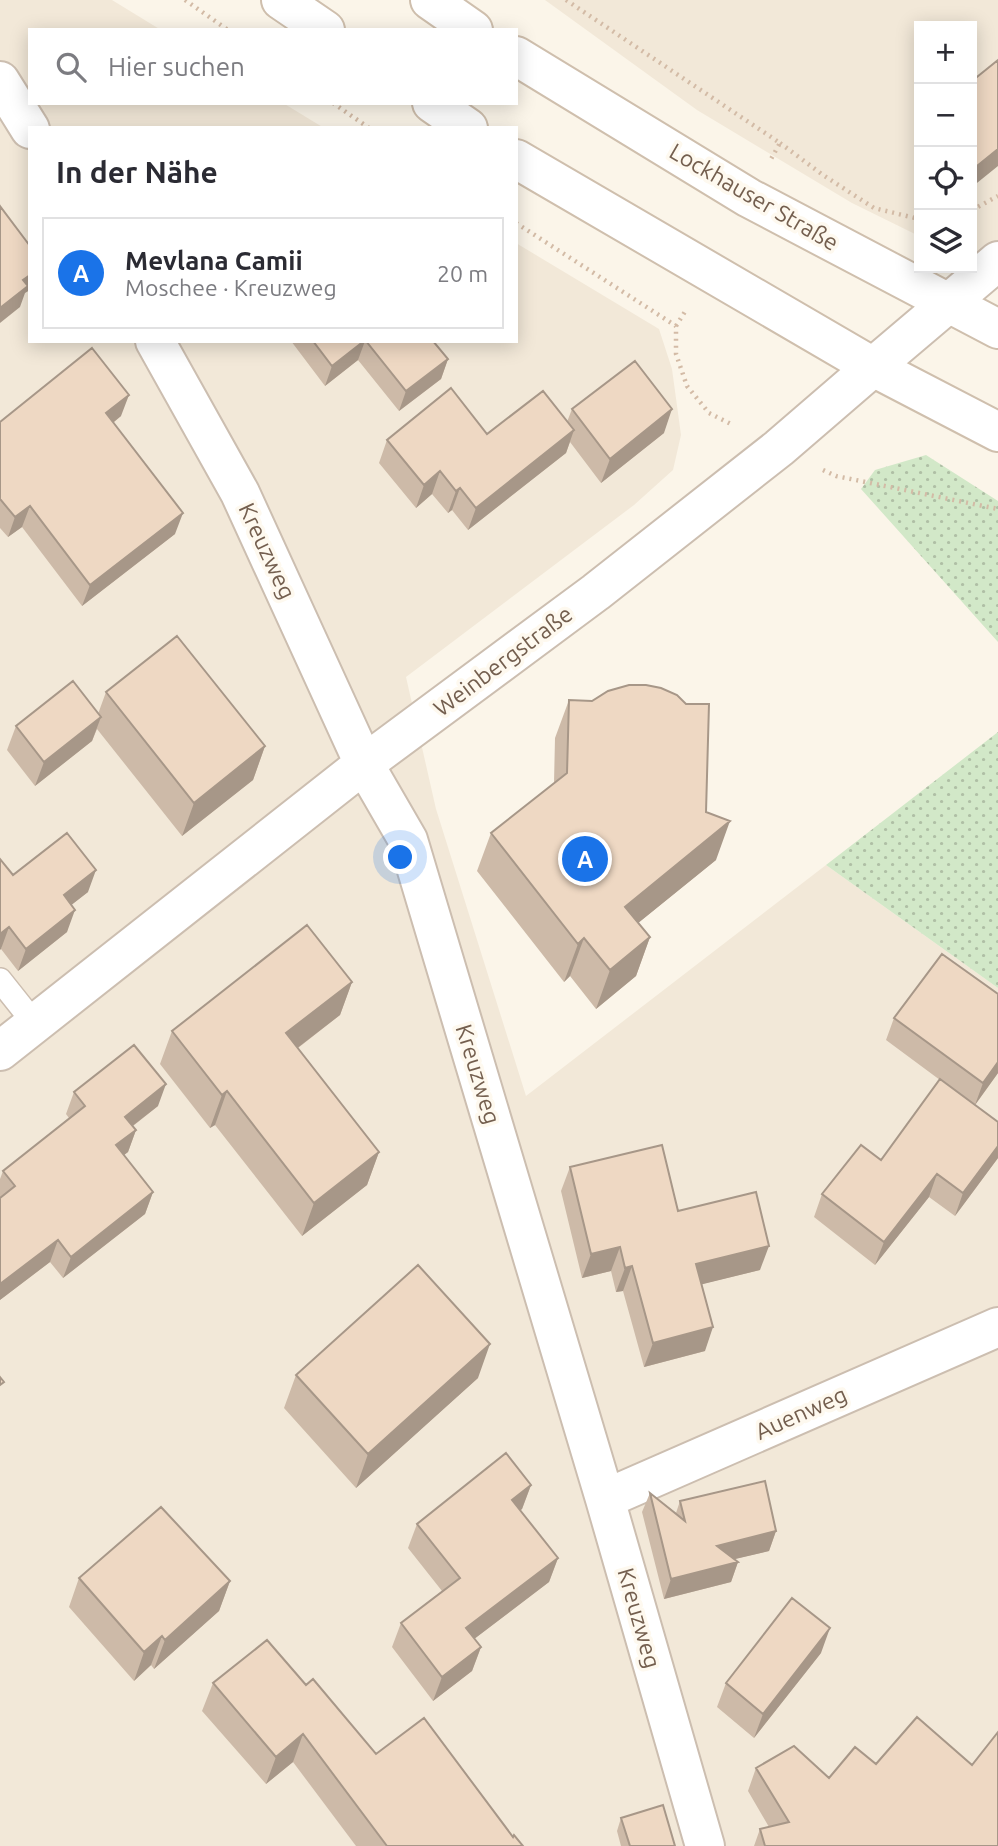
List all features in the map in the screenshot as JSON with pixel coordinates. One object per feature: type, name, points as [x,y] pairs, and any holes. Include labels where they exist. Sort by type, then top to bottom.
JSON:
[{"type":"street","points":[[281,0],[322,28]]},
{"type":"street","points":[[430,0],[470,28]]},
{"type":"street","name":"Lockhauser Straße","points":[[518,57],[749,198],[998,329]]},
{"type":"street","points":[[0,81],[28,126]]},
{"type":"street","points":[[435,105],[465,126]]},
{"type":"street","points":[[518,160],[873,367],[998,432]]},
{"type":"street","name":"Weinbergstraße","points":[[0,1051],[364,764],[596,592],[779,447],[998,261]]},
{"type":"street","name":"Kreuzweg","points":[[156,343],[240,493],[364,764],[408,840],[605,1499],[705,1846]]},
{"type":"street","name":"Auenweg","points":[[605,1499],[998,1327]]},
{"type":"lane","points":[[0,980],[35,1024]]},
{"type":"path","points":[[185,0],[225,28]]},
{"type":"path","points":[[336,105],[366,126]]},
{"type":"path","points":[[780,143],[822,175],[874,208],[914,218]]},
{"type":"path","points":[[977,207],[998,196]]},
{"type":"path","points":[[518,224],[676,326],[676,354],[687,386],[709,413],[835,476],[998,509]]},
{"type":"shaded area","points":[[0,0],[112,0],[158,28],[28,28],[28,105],[286,105],[321,126],[28,126],[28,343],[518,343],[518,244],[659,329],[672,369],[681,435],[673,470],[634,505],[406,677],[436,809],[526,1096],[826,865],[998,988],[998,1846],[0,1846]]},
{"type":"shaded area","points":[[545,0],[998,0],[998,273],[977,263],[977,21],[914,21],[914,234],[852,203],[697,110]]},
{"type":"green space","points":[[926,455],[998,501],[998,642],[861,489],[875,470]]},
{"type":"green space","points":[[998,732],[998,988],[826,865]]},
{"type":"building","points":[[998,60],[998,149],[977,166],[977,84],[977,77]]},
{"type":"building","points":[[0,206],[28,243],[28,276],[23,280],[28,286],[0,308]]},
{"type":"building","points":[[315,343],[361,343],[332,366]]},
{"type":"building","points":[[368,343],[435,343],[448,359],[406,391]]},
{"type":"building","points":[[92,348],[129,395],[106,413],[183,513],[90,585],[30,506],[15,517],[0,499],[0,422]]},
{"type":"building","points":[[635,361],[672,409],[610,459],[572,409]]},
{"type":"building","points":[[451,388],[487,434],[543,391],[574,430],[476,508],[460,488],[456,491],[440,471],[424,485],[387,440]]},
{"type":"building","points":[[177,636],[265,746],[194,803],[106,692]]},
{"type":"building","points":[[73,681],[101,717],[44,762],[16,726]]},
{"type":"building","points":[[629,685],[661,688],[677,695],[686,704],[709,704],[706,812],[730,821],[625,907],[650,937],[610,970],[584,938],[578,944],[491,833],[567,773],[569,700],[592,701],[608,691]]},
{"type":"building","points":[[67,833],[96,870],[64,895],[75,910],[26,949],[9,927],[0,934],[0,859],[13,875]]},
{"type":"building","points":[[307,925],[352,982],[286,1033],[379,1152],[314,1203],[227,1091],[222,1095],[172,1031]]},
{"type":"building","points":[[942,954],[998,994],[998,1062],[983,1083],[894,1018]]},
{"type":"building","points":[[134,1045],[166,1084],[125,1117],[136,1130],[116,1145],[153,1192],[71,1257],[58,1240],[0,1284],[0,1198],[15,1186],[3,1171],[85,1106],[74,1092]]},
{"type":"building","points":[[940,1079],[998,1122],[998,1146],[963,1193],[937,1174],[884,1242],[822,1194],[861,1145],[881,1160]]},
{"type":"building","points":[[662,1145],[678,1211],[756,1192],[769,1246],[696,1264],[713,1327],[653,1343],[632,1266],[625,1268],[620,1247],[591,1254],[570,1167]]},
{"type":"building","points":[[418,1265],[490,1344],[368,1454],[296,1375]]},
{"type":"building","points":[[506,1453],[531,1485],[512,1500],[558,1558],[466,1628],[481,1647],[442,1677],[401,1623],[460,1578],[417,1524]]},
{"type":"building","points":[[765,1481],[776,1531],[717,1546],[738,1562],[671,1579],[650,1493],[685,1521],[680,1501]]},
{"type":"building","points":[[161,1507],[230,1581],[165,1640],[162,1636],[144,1652],[79,1578]]},
{"type":"building","points":[[792,1598],[830,1628],[763,1714],[726,1683]]},
{"type":"building","points":[[267,1640],[306,1685],[313,1679],[376,1754],[424,1718],[513,1837],[514,1835],[523,1846],[387,1846],[303,1734],[276,1757],[213,1683]]},
{"type":"building","points":[[917,1717],[972,1765],[998,1732],[998,1846],[765,1846],[760,1829],[789,1822],[756,1768],[794,1746],[829,1778],[855,1747],[876,1764]]},
{"type":"building","points":[[663,1805],[675,1846],[630,1846],[621,1818]]},
{"type":"place","name":"Mevlana Camii","points":[[585,859]]}]
